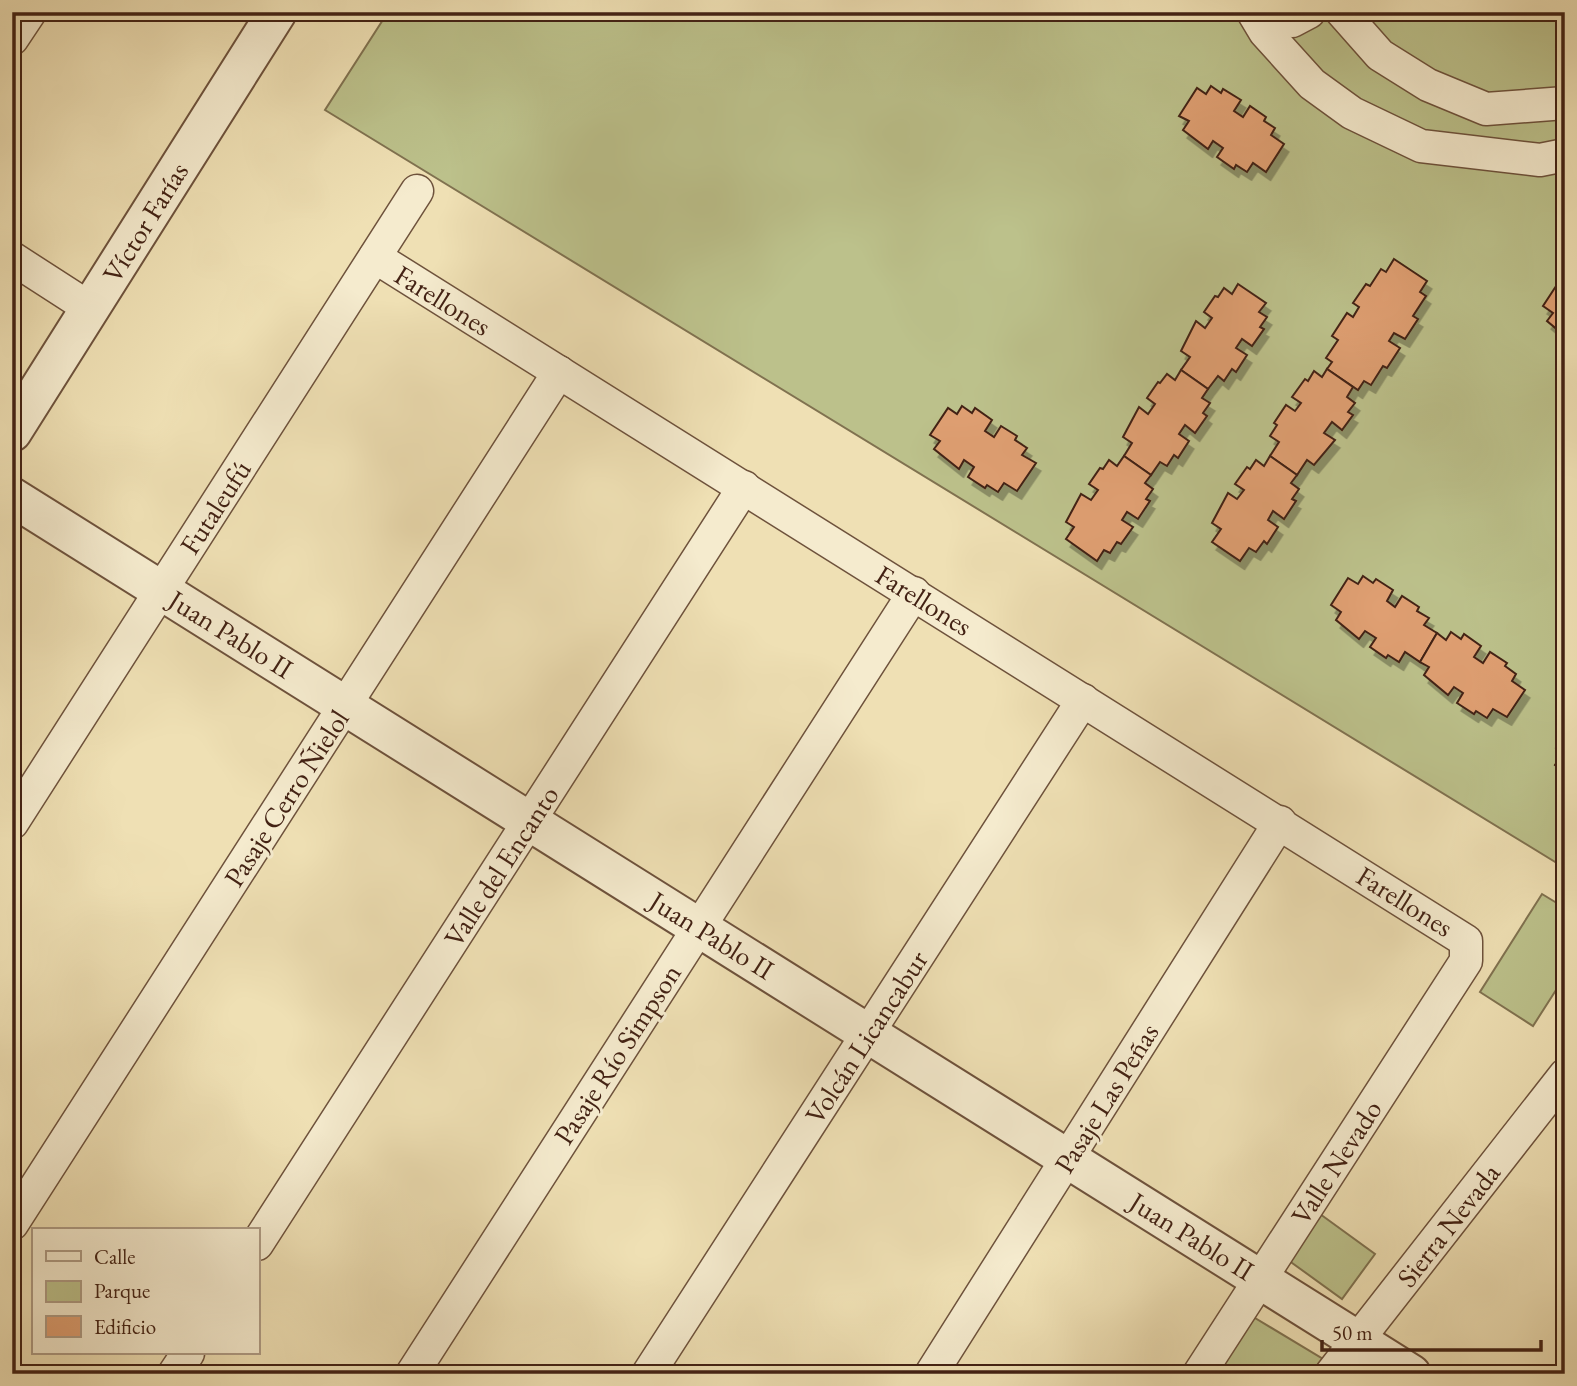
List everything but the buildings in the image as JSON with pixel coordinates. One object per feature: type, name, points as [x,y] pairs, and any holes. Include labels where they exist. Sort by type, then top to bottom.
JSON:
[{"type":"street","points":[[12,39],[30,12]]},
{"type":"street","name":"Víctor Farías","points":[[12,432],[277,12]]},
{"type":"street","points":[[1253,12],[1265,32],[1312,84],[1352,113],[1421,146],[1540,160],[1565,155]]},
{"type":"street","points":[[1263,12],[1292,21],[1309,12]]},
{"type":"street","points":[[1342,12],[1380,55],[1428,85],[1486,108],[1565,103]]},
{"type":"street","name":"Futaleufú","points":[[12,823],[417,191]]},
{"type":"street","name":"Farellones","points":[[374,257],[1461,936],[1468,948]]},
{"type":"street","points":[[12,258],[91,309]]},
{"type":"street","name":"Pasaje Cerro Ñielol","points":[[12,1224],[559,372]]},
{"type":"street","name":"Valle del Encanto","points":[[259,1241],[744,487]]},
{"type":"street","name":"Juan Pablo II","points":[[12,498],[1261,1279],[1357,1340],[1396,1370]]},
{"type":"street","name":"Pasaje Río Simpson","points":[[412,1374],[914,593]]},
{"type":"street","name":"Volcán Licancabur","points":[[649,1374],[1083,699]]},
{"type":"street","name":"Pasaje Las Peñas","points":[[931,1374],[1280,822]]},
{"type":"street","name":"Valle Nevado","points":[[1199,1374],[1466,961],[1468,948]]},
{"type":"street","name":"Sierra Nevada","points":[[1331,1374],[1565,1075]]},
{"type":"street","points":[[174,1374],[187,1354]]},
{"type":"green space","points":[[388,12],[1565,12],[1565,868],[325,110]]},
{"type":"green space","points":[[1542,894],[1565,908],[1565,976],[1533,1026],[1480,992]]},
{"type":"green space","points":[[1320,1214],[1375,1254],[1342,1299],[1288,1260]]},
{"type":"green space","points":[[1250,1315],[1348,1374],[1212,1374]]}]
